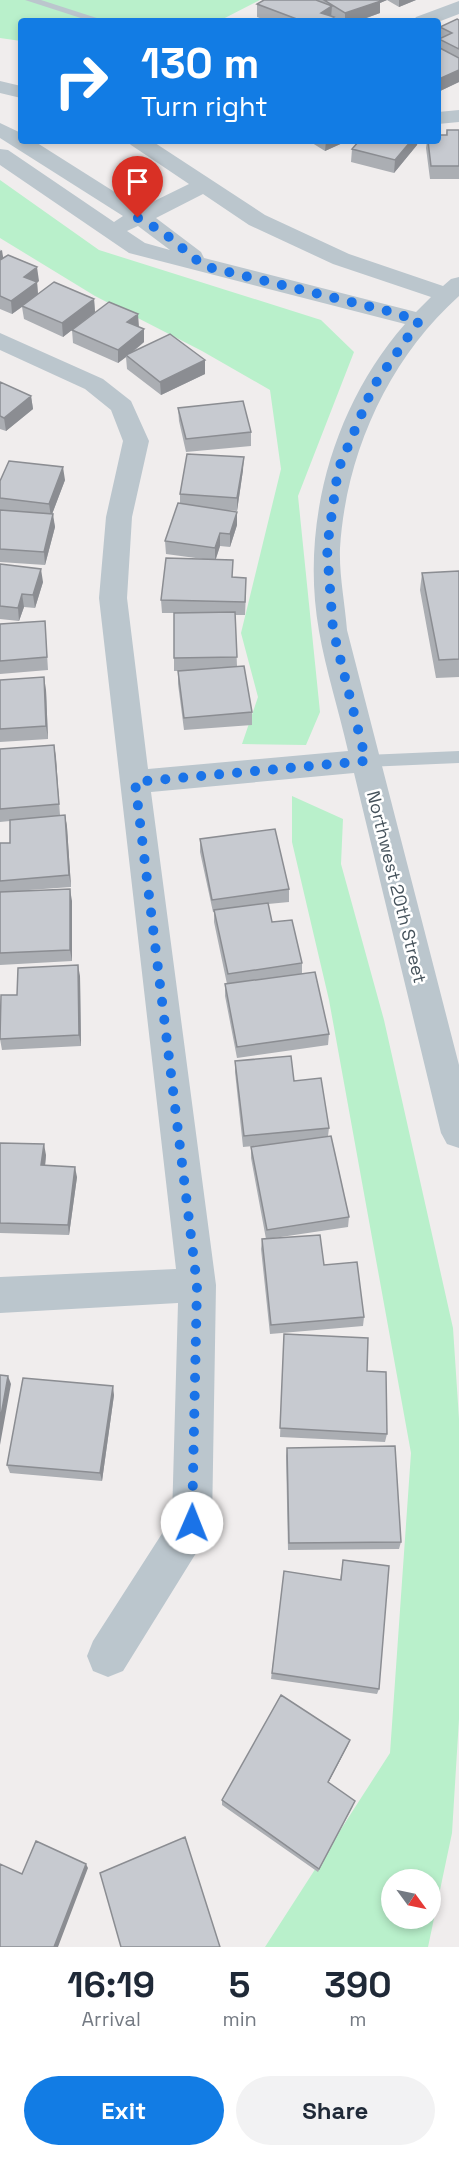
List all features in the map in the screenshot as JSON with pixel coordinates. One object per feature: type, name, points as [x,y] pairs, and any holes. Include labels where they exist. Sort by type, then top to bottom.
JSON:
[{"type":"street","points":[[431,18],[459,7]]},
{"type":"street","points":[[0,87],[18,91]]},
{"type":"street","points":[[0,129],[18,141]]},
{"type":"street","points":[[23,144],[163,232],[204,266]]},
{"type":"street","points":[[143,144],[257,220],[341,259],[452,289]]},
{"type":"street","points":[[0,155],[137,248],[388,311],[419,321]]},
{"type":"street","points":[[111,231],[205,185]]},
{"type":"street","name":"Northwest 20th Street","points":[[452,289],[419,321],[373,387],[338,470],[327,548],[333,630],[459,1133]]},
{"type":"street","points":[[0,340],[31,357],[94,384],[122,406],[136,441],[119,517],[113,598],[197,1285],[192,1523],[108,1656]]},
{"type":"street","points":[[135,782],[366,761]]},
{"type":"street","points":[[0,1295],[197,1285]]},
{"type":"lane","points":[[30,0],[91,18]]},
{"type":"lane","points":[[366,761],[459,758]]},
{"type":"green space","points":[[0,0],[260,0],[225,18],[18,18],[18,41],[0,38]]},
{"type":"green space","points":[[0,180],[99,250],[321,320],[354,352],[298,496],[320,712],[306,745],[242,744],[258,697],[241,633],[281,469],[270,390],[202,351],[95,296],[0,238]]},
{"type":"green space","points":[[292,796],[343,819],[341,864],[384,1020],[453,1328],[459,1419],[459,1719],[452,1833],[441,1885],[441,1869],[381,1869],[381,1929],[432,1929],[428,1947],[265,1947],[390,1753],[411,1453],[329,1000],[292,842]]},
{"type":"building","points":[[264,0],[316,0],[332,6],[321,13],[334,17],[294,18],[257,4]]},
{"type":"building","points":[[324,0],[379,0],[381,1],[345,13]]},
{"type":"building","points":[[459,20],[459,49],[441,40],[452,33],[441,27]]},
{"type":"building","points":[[441,49],[459,58],[459,70],[441,78]]},
{"type":"building","points":[[447,130],[459,130],[459,166],[431,166],[428,144],[441,144],[441,135],[447,135]]},
{"type":"building","points":[[356,144],[408,144],[395,160],[352,149]]},
{"type":"building","points":[[8,255],[37,267],[24,277],[37,282],[11,301],[0,296],[0,260]]},
{"type":"building","points":[[54,282],[94,299],[62,323],[22,306]]},
{"type":"building","points":[[109,302],[138,314],[127,322],[144,329],[118,350],[72,330]]},
{"type":"building","points":[[170,334],[205,360],[160,382],[126,355]]},
{"type":"building","points":[[0,382],[31,396],[4,418],[0,416]]},
{"type":"building","points":[[243,401],[251,432],[186,439],[178,408]]},
{"type":"building","points":[[187,454],[244,457],[237,498],[180,494]]},
{"type":"building","points":[[9,461],[63,467],[49,504],[0,498],[0,481]]},
{"type":"building","points":[[178,503],[237,512],[230,534],[220,533],[215,548],[165,541]]},
{"type":"building","points":[[0,510],[53,514],[44,552],[0,549]]},
{"type":"building","points":[[166,558],[233,560],[232,577],[246,578],[245,602],[161,600]]},
{"type":"building","points":[[0,564],[41,569],[33,595],[22,594],[18,608],[0,606]]},
{"type":"building","points":[[459,571],[459,659],[439,660],[422,573]]},
{"type":"building","points":[[235,612],[237,657],[174,658],[174,613]]},
{"type":"building","points":[[45,621],[47,657],[0,661],[0,624]]},
{"type":"building","points":[[244,666],[252,712],[184,718],[178,671]]},
{"type":"building","points":[[44,677],[46,726],[0,729],[0,680]]},
{"type":"building","points":[[54,745],[59,804],[0,809],[0,749]]},
{"type":"building","points":[[65,815],[69,875],[0,881],[0,843],[10,843],[10,820]]},
{"type":"building","points":[[275,829],[289,889],[212,900],[200,839]]},
{"type":"building","points":[[70,889],[70,950],[0,953],[0,892]]},
{"type":"building","points":[[268,903],[272,922],[292,920],[302,963],[228,974],[214,910]]},
{"type":"building","points":[[78,965],[79,1035],[0,1039],[1,995],[17,995],[18,968]]},
{"type":"building","points":[[315,972],[329,1034],[237,1047],[225,984]]},
{"type":"building","points":[[291,1056],[294,1081],[321,1078],[329,1128],[244,1136],[235,1061]]},
{"type":"building","points":[[331,1136],[349,1217],[267,1230],[251,1147]]},
{"type":"building","points":[[0,1143],[44,1144],[41,1165],[75,1167],[68,1225],[0,1223]]},
{"type":"building","points":[[320,1235],[324,1265],[357,1262],[364,1317],[271,1325],[262,1239]]},
{"type":"building","points":[[284,1334],[368,1338],[367,1371],[386,1372],[387,1434],[280,1428]]},
{"type":"building","points":[[0,1375],[8,1376],[0,1421]]},
{"type":"building","points":[[23,1378],[113,1386],[100,1473],[7,1465]]},
{"type":"building","points":[[395,1446],[401,1542],[289,1543],[287,1448]]},
{"type":"building","points":[[343,1560],[389,1566],[379,1689],[272,1673],[284,1571],[341,1580]]},
{"type":"building","points":[[281,1695],[350,1740],[328,1782],[355,1801],[319,1869],[222,1800]]},
{"type":"building","points":[[185,1837],[220,1947],[121,1947],[100,1873]]},
{"type":"building","points":[[36,1841],[86,1864],[54,1947],[0,1947],[0,1864],[22,1874]]},
{"type":"route","points":[[138,218],[163,232],[204,266],[388,311],[419,321],[373,387],[338,470],[327,548],[333,630],[366,761],[302,765],[135,782],[197,1285],[192,1523]]}]
